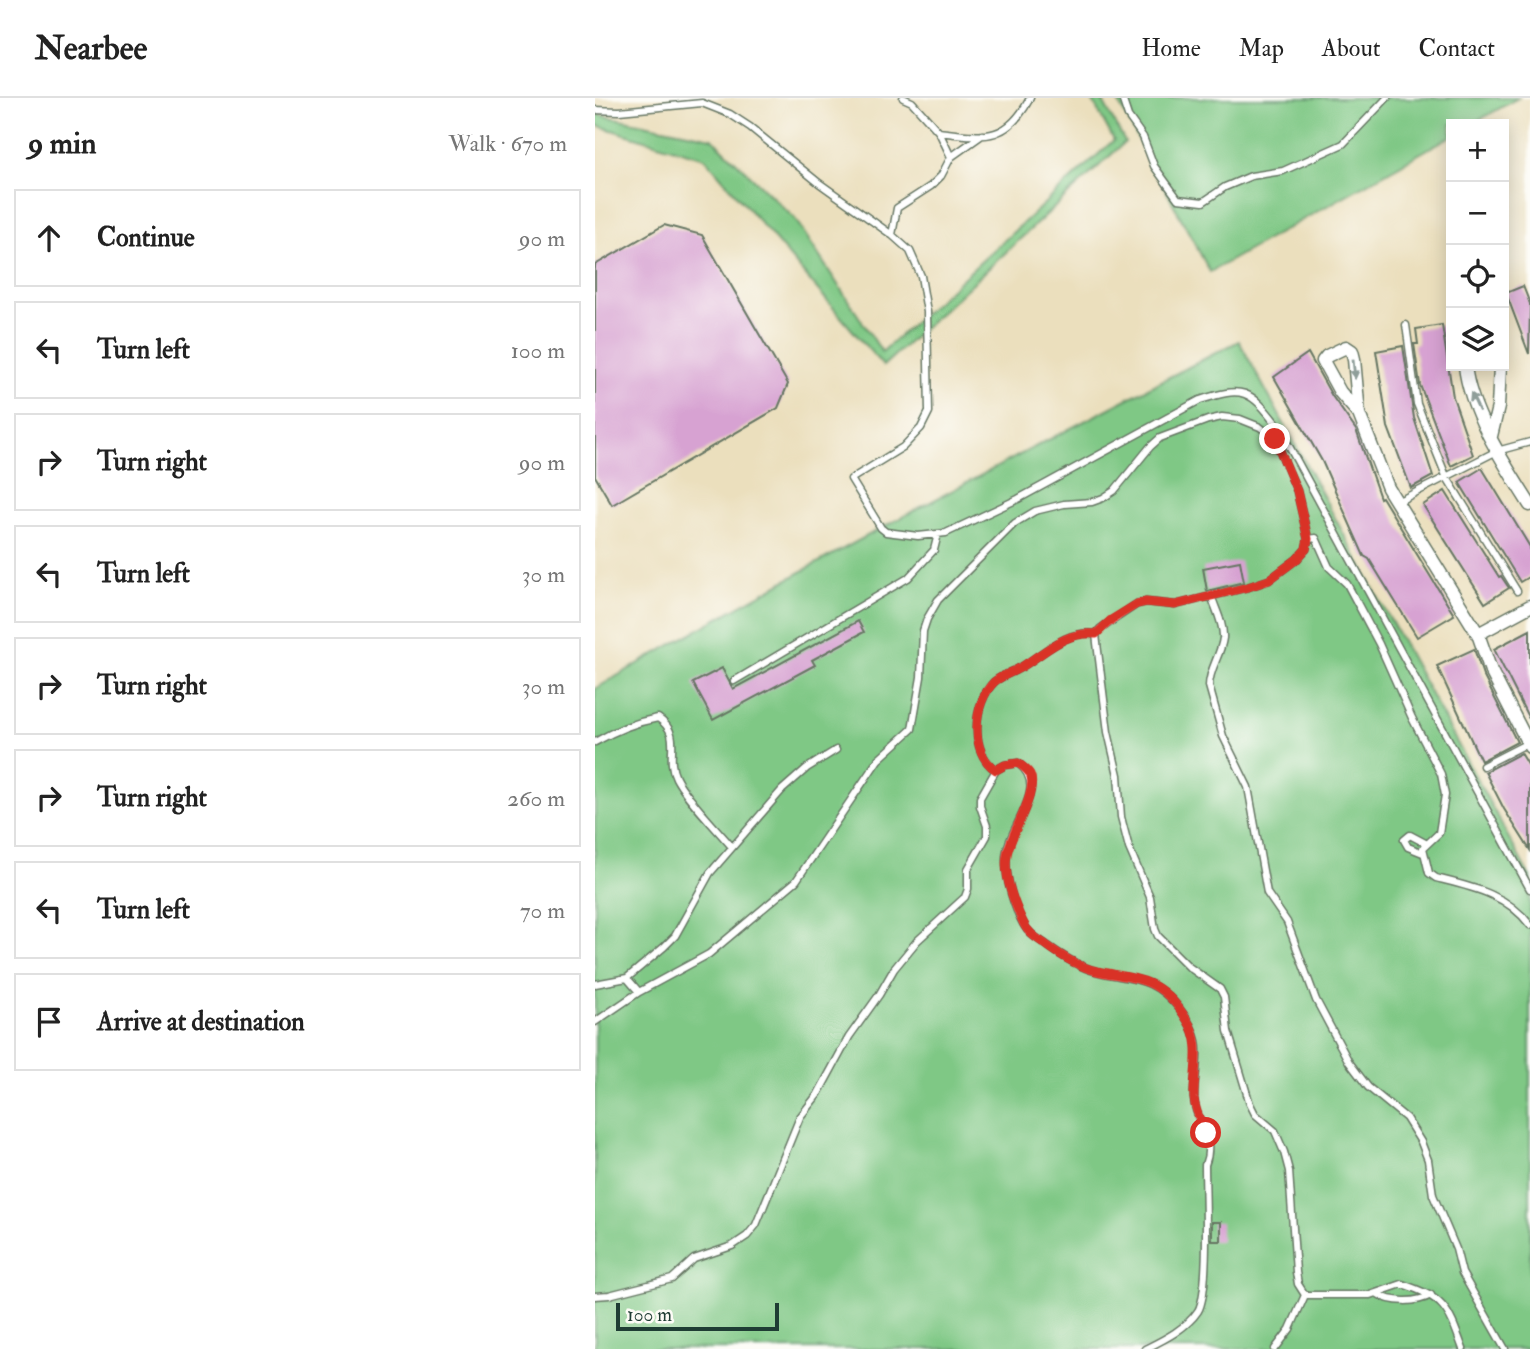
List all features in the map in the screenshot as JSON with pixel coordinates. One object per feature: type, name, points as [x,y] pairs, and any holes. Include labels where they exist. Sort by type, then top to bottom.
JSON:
[{"type":"street","points":[[1359,414],[1340,392],[1323,361],[1327,356],[1346,347],[1352,351],[1354,359],[1359,414],[1395,503],[1478,634],[1491,671],[1529,745]]},
{"type":"street","points":[[1466,371],[1472,396],[1497,452],[1530,505]]},
{"type":"street","points":[[1491,436],[1498,407],[1500,371]]},
{"type":"street","points":[[1478,634],[1530,606]]},
{"type":"lane","points":[[904,98],[912,102],[939,132],[951,157]]},
{"type":"lane","points":[[939,132],[994,135],[1014,124],[1030,98]]},
{"type":"lane","points":[[1122,98],[1128,116],[1143,137],[1154,166],[1178,199],[1203,202],[1225,187],[1251,176],[1283,171],[1343,144],[1387,98]]},
{"type":"lane","points":[[595,110],[619,111],[702,103],[730,114],[911,251],[921,276],[927,312],[929,412],[921,428],[903,447],[851,479],[886,532],[918,536],[946,533],[1018,499],[1200,400],[1230,391],[1240,391],[1262,404],[1278,426],[1530,889]]},
{"type":"lane","points":[[892,235],[897,208],[941,176],[951,157],[982,135]]},
{"type":"lane","points":[[1406,326],[1417,404],[1446,476],[1517,591]]},
{"type":"lane","points":[[595,1021],[639,992],[709,954],[796,881],[878,760],[902,741],[912,729],[921,677],[923,631],[938,600],[1025,515],[1064,504],[1092,502],[1103,498],[1114,491],[1160,438],[1208,420],[1222,417],[1240,419],[1260,427],[1275,439],[1297,491],[1308,539],[1306,549],[1269,580],[1248,587],[1175,605],[1146,602],[1137,604],[1111,620],[1096,634],[1062,639],[994,682],[983,701],[976,732],[982,756],[996,770]]},
{"type":"lane","points":[[1395,503],[1497,452],[1530,442]]},
{"type":"lane","points":[[734,681],[908,578],[934,550],[938,534]]},
{"type":"lane","points":[[1308,539],[1316,538],[1329,566],[1347,584],[1441,774],[1445,795],[1443,817],[1437,837],[1423,848],[1431,875],[1499,898],[1515,907],[1530,925]]},
{"type":"lane","points":[[1211,595],[1223,638],[1209,678],[1209,686],[1223,736],[1248,787],[1267,893],[1287,922],[1316,1000],[1349,1062],[1368,1087],[1406,1118],[1421,1142],[1428,1160],[1433,1195],[1456,1250],[1462,1273],[1505,1349]]},
{"type":"lane","points":[[1096,634],[1108,732],[1118,775],[1121,817],[1129,848],[1150,897],[1154,929],[1189,967],[1220,989],[1224,997],[1228,1031],[1250,1104],[1255,1114],[1275,1131],[1280,1139],[1289,1171],[1296,1272],[1298,1284],[1305,1295]]},
{"type":"lane","points":[[595,742],[647,720],[658,718],[667,724],[673,739],[675,776],[732,847]]},
{"type":"lane","points":[[1483,766],[1529,745]]},
{"type":"lane","points":[[595,984],[627,978],[647,963],[674,936],[710,873],[782,790],[807,768],[836,750]]},
{"type":"lane","points":[[595,1296],[673,1279],[694,1259],[740,1241],[756,1225],[800,1117],[818,1094],[849,1037],[909,950],[965,897],[968,889],[968,869],[987,836],[980,798],[996,770],[1018,763],[1030,774],[1031,780],[1025,807],[1012,835],[1006,857],[1008,877],[1024,926],[1060,955],[1078,965],[1148,982],[1163,990],[1187,1019],[1195,1039],[1194,1100],[1210,1147],[1205,1165],[1204,1290],[1197,1312],[1167,1338],[1145,1349]]},
{"type":"lane","points":[[1423,853],[1408,847],[1404,840],[1410,835],[1427,844]]},
{"type":"lane","points":[[627,978],[639,992]]},
{"type":"lane","points":[[1378,1294],[1395,1284],[1402,1284],[1436,1298],[1451,1317],[1463,1349]]},
{"type":"lane","points":[[1305,1295],[1378,1294],[1395,1300],[1420,1300],[1431,1295]]},
{"type":"lane","points":[[1275,1349],[1290,1329],[1305,1295]]},
{"type":"green space","points":[[1091,98],[1101,98],[1125,142],[883,366],[705,158],[595,125],[595,114],[712,138],[795,219],[882,352],[1114,140]]},
{"type":"green space","points":[[1116,98],[1518,98],[1481,119],[1446,119],[1446,139],[1210,272]]},
{"type":"green space","points":[[1239,341],[1530,877],[1530,1349],[595,1349],[595,689],[834,554]]},
{"type":"building","points":[[664,225],[702,235],[788,384],[778,408],[612,505],[595,476],[595,265]]},
{"type":"building","points":[[1523,286],[1530,304],[1529,354],[1509,301],[1509,292]]},
{"type":"building","points":[[1442,325],[1446,371],[1449,371],[1453,397],[1473,455],[1451,466],[1420,385],[1414,344],[1418,344],[1416,329]]},
{"type":"building","points":[[1403,346],[1414,418],[1433,476],[1411,488],[1388,427],[1376,351]]},
{"type":"building","points":[[1308,353],[1332,396],[1356,430],[1380,498],[1382,497],[1454,615],[1417,637],[1369,559],[1364,556],[1322,461],[1274,377]]},
{"type":"building","points":[[1482,468],[1530,547],[1530,576],[1520,582],[1459,482]]},
{"type":"building","points":[[1445,491],[1499,577],[1501,576],[1509,588],[1485,603],[1423,505]]},
{"type":"building","points":[[1240,561],[1244,582],[1207,591],[1203,568]]},
{"type":"building","points":[[858,621],[864,632],[812,660],[815,665],[713,720],[693,683],[722,668],[733,689]]},
{"type":"building","points":[[1530,630],[1530,721],[1494,649]]},
{"type":"building","points":[[1474,649],[1483,675],[1517,742],[1481,761],[1437,666]]},
{"type":"building","points":[[1521,753],[1530,768],[1530,850],[1485,772]]},
{"type":"building","points":[[1212,1222],[1221,1222],[1221,1241],[1212,1241]]},
{"type":"route","points":[[1206,1133],[1196,1112],[1194,1100],[1197,1048],[1195,1039],[1187,1019],[1172,1000],[1163,990],[1148,982],[1078,965],[1060,955],[1024,926],[1008,877],[1006,857],[1031,787],[1030,774],[1018,763],[993,769],[982,756],[976,732],[983,701],[994,682],[1054,643],[1082,634],[1096,634],[1111,620],[1137,604],[1187,603],[1200,597],[1269,580],[1297,559],[1306,549],[1308,539],[1297,491],[1275,439]]}]
